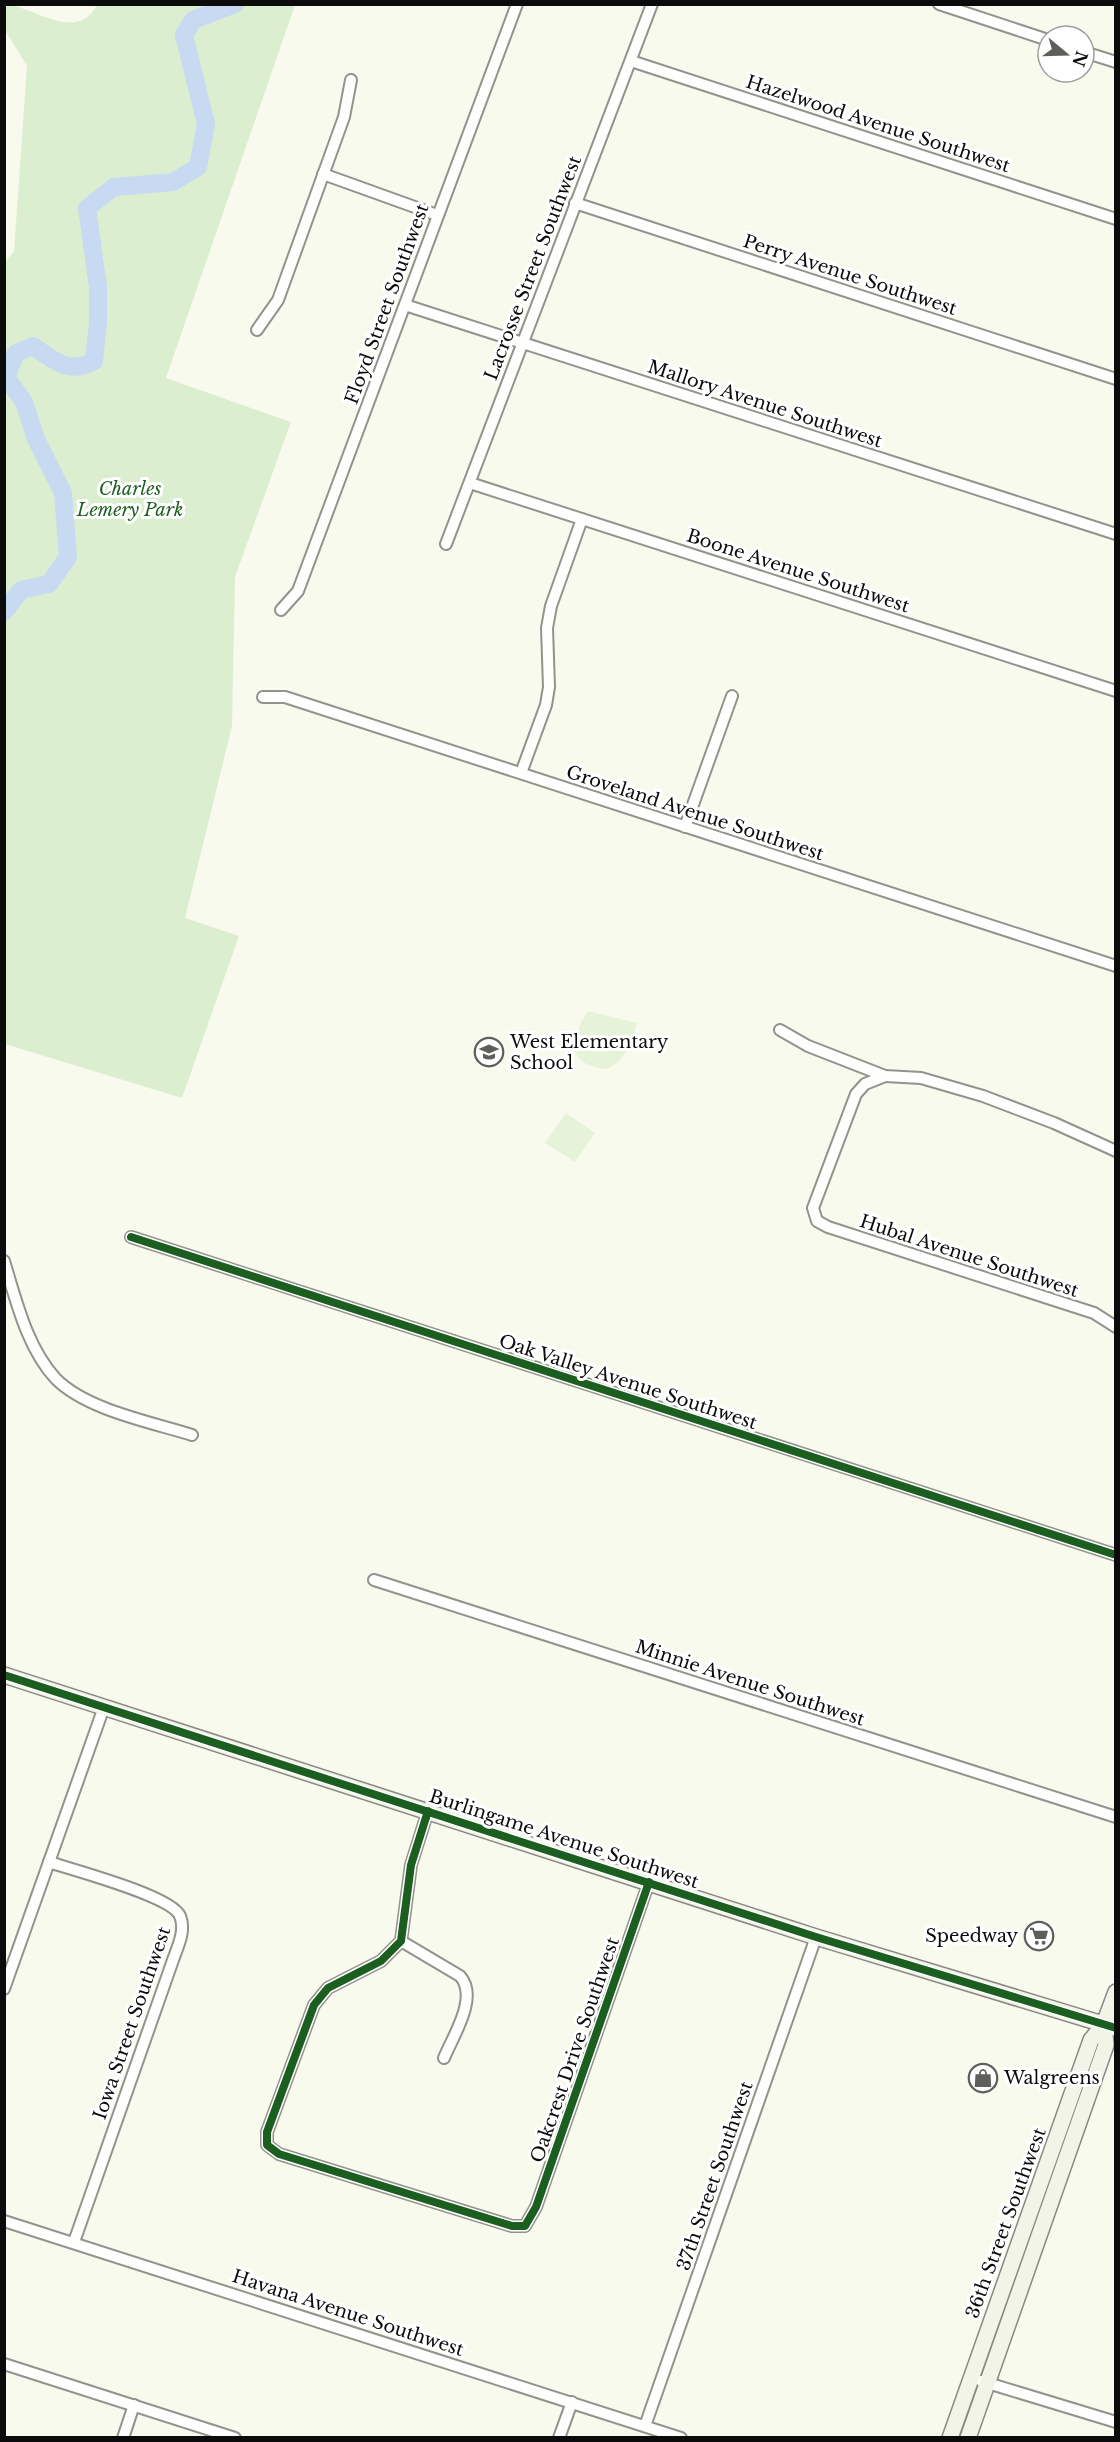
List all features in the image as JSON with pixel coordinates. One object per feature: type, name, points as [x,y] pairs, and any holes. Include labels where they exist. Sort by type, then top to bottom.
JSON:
[{"type":"street","name":"Floyd Street Southwest","points":[[281,610],[298,591],[517,4]]},
{"type":"street","name":"Lacrosse Street Southwest","points":[[447,544],[652,4]]},
{"type":"street","points":[[939,4],[1036,36]]},
{"type":"street","points":[[1096,56],[1116,62]]},
{"type":"street","name":"Hazelwood Avenue Southwest","points":[[631,62],[1116,219]]},
{"type":"street","points":[[257,330],[278,300],[344,117],[351,80]]},
{"type":"street","points":[[323,174],[437,215]]},
{"type":"street","name":"Perry Avenue Southwest","points":[[575,203],[1116,379]]},
{"type":"street","name":"Mallory Avenue Southwest","points":[[405,305],[1116,534]]},
{"type":"street","name":"Boone Avenue Southwest","points":[[470,483],[1116,691]]},
{"type":"street","points":[[521,773],[546,705],[549,687],[547,628],[551,606],[582,519]]},
{"type":"street","points":[[685,827],[732,696]]},
{"type":"street","name":"Groveland Avenue Southwest","points":[[263,697],[285,697],[1116,966]]},
{"type":"street","points":[[780,1030],[808,1046],[885,1076],[921,1078],[983,1096],[1054,1123],[1116,1151]]},
{"type":"street","name":"Hubal Avenue Southwest","points":[[885,1076],[865,1084],[856,1094],[813,1208],[817,1221],[828,1227],[1094,1313],[1116,1327]]},
{"type":"street","name":"Oak Valley Avenue Southwest","points":[[131,1237],[1116,1555]]},
{"type":"street","points":[[4,1261],[7,1280],[31,1339],[57,1379],[94,1403],[192,1435]]},
{"type":"street","name":"Minnie Avenue Southwest","points":[[374,1580],[1116,1817]]},
{"type":"street","name":"Burlingame Avenue Southwest","points":[[4,1675],[816,1936],[1110,2026]]},
{"type":"street","points":[[4,1989],[104,1707]]},
{"type":"street","points":[[428,1811],[411,1865],[401,1941],[460,1976],[465,1982],[467,2002],[444,2058]]},
{"type":"street","name":"Iowa Street Southwest","points":[[50,1862],[158,1898],[179,1913],[183,1924],[176,1952],[74,2242]]},
{"type":"street","name":"Oakcrest Drive Southwest","points":[[401,1941],[381,1961],[328,1988],[314,2005],[274,2111],[267,2132],[267,2145],[279,2154],[512,2226],[525,2226],[536,2207],[649,1882]]},
{"type":"street","name":"37th Street Southwest","points":[[645,2426],[816,1936]]},
{"type":"street","name":"36th Street Southwest","points":[[968,2438],[1107,2045],[1116,1992]]},
{"type":"street","name":"36th Street Southwest","points":[[950,2438],[1091,2040],[1110,2026]]},
{"type":"street","points":[[1051,2201],[1056,2160],[1052,2150]]},
{"type":"street","name":"Havana Avenue Southwest","points":[[4,2221],[681,2438]]},
{"type":"street","points":[[4,2364],[235,2438]]},
{"type":"street","points":[[971,2379],[1116,2422]]},
{"type":"street","points":[[560,2438],[572,2402]]},
{"type":"street","points":[[123,2438],[134,2405]]},
{"type":"green space","name":"Charles Lemery Park","points":[[5,4],[66,22],[78,22],[88,16],[97,5],[295,5],[166,378],[291,422],[235,577],[232,726],[185,918],[239,936],[182,1098],[5,1044],[4,263],[14,251],[27,66],[5,30]]},
{"type":"green space","points":[[588,1011],[637,1023],[624,1056],[607,1069],[593,1067],[584,1062],[578,1057],[575,1049],[577,1032]]},
{"type":"green space","points":[[566,1113],[595,1133],[575,1162],[545,1143]]},
{"type":"waterway","points":[[4,612],[21,590],[49,584],[68,557],[63,493],[36,439],[24,402],[6,377],[16,353],[33,346],[55,361],[69,366],[77,367],[94,361],[98,322],[98,287],[87,208],[114,187],[173,182],[198,167],[206,124],[184,35],[193,20],[235,4]]},
{"type":"cycle path","points":[[131,1237],[1116,1555]]},
{"type":"cycle path","points":[[4,1675],[816,1937],[1116,2028]]},
{"type":"cycle path","points":[[428,1811],[411,1865],[401,1941],[381,1961],[328,1988],[314,2005],[267,2132],[267,2145],[279,2154],[512,2226],[525,2226],[536,2207],[649,1882]]},
{"type":"place","name":"West Elementary School","points":[[489,1052]]},
{"type":"place","name":"Speedway","points":[[1039,1936]]},
{"type":"place","name":"Walgreens","points":[[983,2078]]}]
